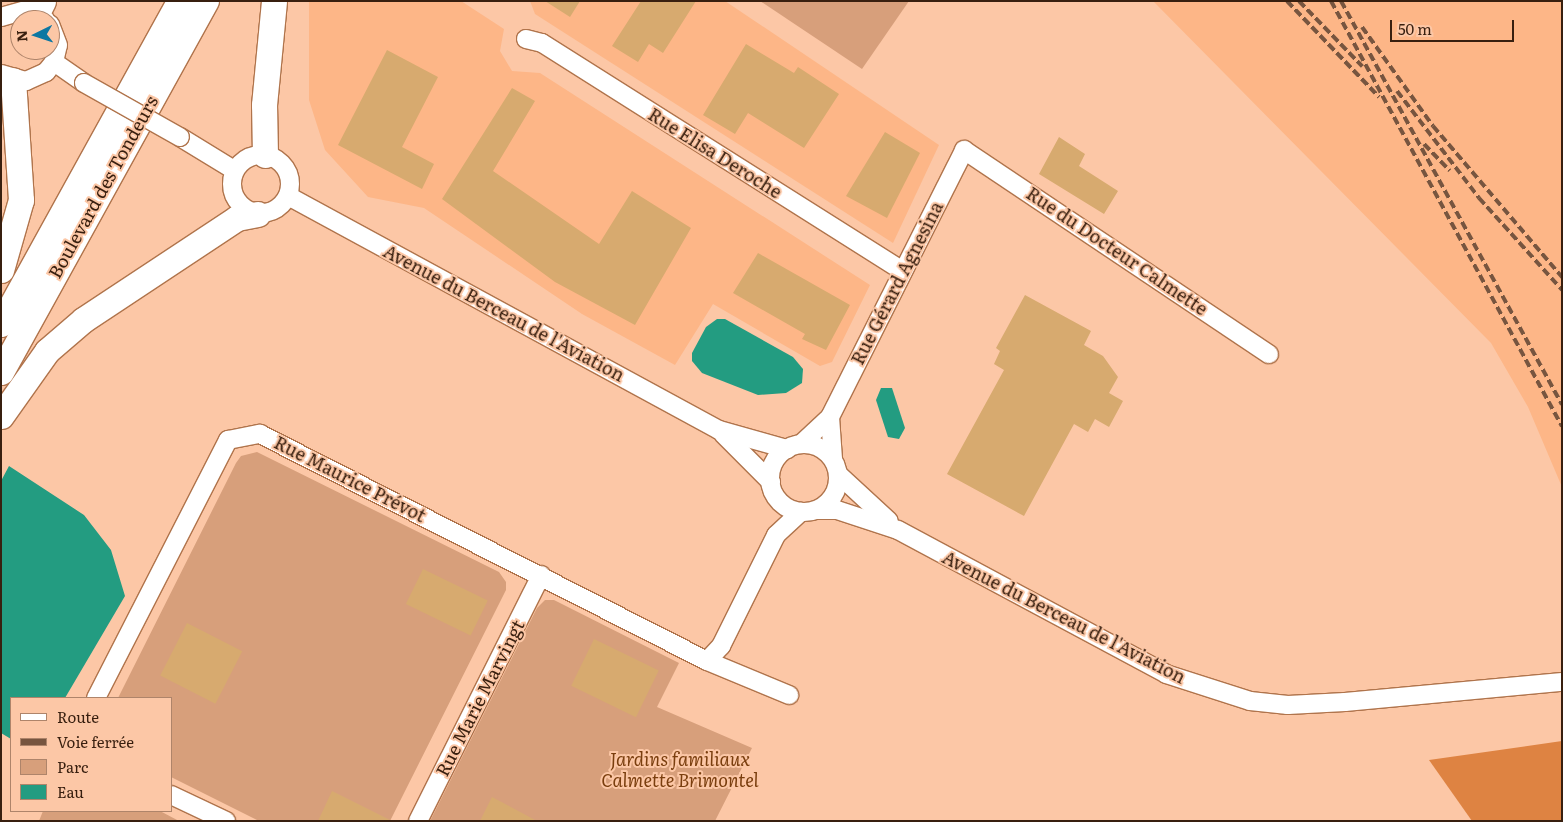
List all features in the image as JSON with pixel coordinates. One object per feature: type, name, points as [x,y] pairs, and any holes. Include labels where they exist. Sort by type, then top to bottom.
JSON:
[{"type":"highway","name":"Boulevard des Tondeurs","points":[[1,324],[179,1]]},
{"type":"highway","name":"Boulevard des Tondeurs","points":[[1,372],[206,1]]},
{"type":"highway","points":[[265,155],[264,105],[274,1]]},
{"type":"highway","points":[[1,270],[21,200],[7,77]]},
{"type":"highway","points":[[1,416],[47,351],[83,320],[237,218],[258,214]]},
{"type":"street","name":"Rue Elisa Deroche","points":[[526,39],[542,43],[903,271]]},
{"type":"street","points":[[7,77],[35,79],[54,62],[84,83],[234,170]]},
{"type":"street","name":"Rue Gérard Agnesina","points":[[794,447],[830,417],[964,150]]},
{"type":"street","name":"Rue du Docteur Calmette","points":[[964,150],[1269,354]]},
{"type":"street","points":[[265,155],[278,160],[289,174],[288,196],[274,211],[258,214],[247,210],[235,199],[231,180],[234,170],[247,158],[265,155]]},
{"type":"street","name":"Avenue du Berceau de l'Aviation","points":[[288,196],[719,430],[794,447]]},
{"type":"street","name":"Rue Gérard Agnesina","points":[[830,417],[835,466]]},
{"type":"street","name":"Avenue du Berceau de l'Aviation","points":[[719,430],[774,490]]},
{"type":"street","name":"Rue Maurice Prévot","points":[[97,697],[228,440],[260,434],[541,575]]},
{"type":"street","points":[[707,661],[721,646],[776,535],[835,494],[835,466],[816,446],[794,447],[775,461],[776,535]]},
{"type":"street","name":"Avenue du Berceau de l'Aviation","points":[[835,466],[898,530]]},
{"type":"street","points":[[774,490],[783,506],[809,511]]},
{"type":"street","name":"Avenue du Berceau de l'Aviation","points":[[809,511],[837,510],[898,530],[1166,674],[1250,701],[1288,705],[1345,702],[1562,682]]},
{"type":"street","points":[[541,575],[707,661],[789,695]]},
{"type":"street","name":"Rue Marie Marvingt","points":[[418,821],[541,575]]},
{"type":"street","points":[[172,795],[226,821]]},
{"type":"shaded area","points":[[309,1],[461,1],[504,29],[500,51],[512,71],[540,73],[870,285],[832,362],[820,366],[713,304],[675,365],[582,314],[424,208],[368,197],[325,150],[309,100]]},
{"type":"shaded area","points":[[530,1],[725,1],[939,145],[893,243],[535,14]]},
{"type":"shaded area","points":[[1153,1],[1562,1],[1562,487],[1528,407],[1491,343]]},
{"type":"shaded area","points":[[1562,741],[1562,821],[1472,821],[1429,760]]},
{"type":"green space","points":[[760,1],[909,1],[862,69]]},
{"type":"green space","points":[[257,452],[499,572],[506,582],[506,590],[390,821],[259,821],[172,778],[172,697],[119,697],[241,456]]},
{"type":"green space","name":"Jardins familiaux Calmette Brimontel","points":[[545,600],[554,600],[679,663],[657,707],[752,748],[715,821],[430,821],[537,608]]},
{"type":"green space","points":[[43,812],[162,812],[179,821],[39,821]]},
{"type":"water","points":[[717,319],[725,319],[793,357],[803,369],[802,383],[786,393],[758,395],[702,373],[692,361],[692,353],[706,327]]},
{"type":"water","points":[[881,388],[892,388],[905,428],[899,439],[888,437],[876,400]]},
{"type":"water","points":[[9,466],[84,515],[111,550],[125,596],[66,697],[10,697],[10,738],[1,733],[1,481]]},
{"type":"building","points":[[545,1],[580,1],[570,17]]},
{"type":"building","points":[[641,1],[696,1],[663,53],[649,44],[638,62],[612,46]]},
{"type":"building","points":[[746,44],[794,73],[798,67],[839,94],[804,148],[748,113],[735,134],[703,115]]},
{"type":"building","points":[[387,50],[438,77],[402,147],[434,164],[422,189],[338,145]]},
{"type":"building","points":[[512,88],[535,101],[493,171],[599,244],[632,191],[691,228],[635,325],[555,282],[442,199]]},
{"type":"building","points":[[885,132],[920,153],[887,218],[846,196]]},
{"type":"building","points":[[1059,137],[1085,154],[1079,166],[1118,191],[1104,214],[1039,174]]},
{"type":"building","points":[[758,253],[850,305],[826,350],[802,339],[805,334],[733,293]]},
{"type":"building","points":[[1025,295],[1091,331],[1084,345],[1103,356],[1118,377],[1109,393],[1123,401],[1109,427],[1095,419],[1088,432],[1074,424],[1024,516],[947,474],[1004,370],[994,364],[1000,351],[996,348]]},
{"type":"building","points":[[423,569],[488,601],[471,636],[406,604]]},
{"type":"building","points":[[187,623],[242,651],[215,704],[160,676]]},
{"type":"building","points":[[594,639],[659,671],[636,717],[571,686]]},
{"type":"building","points":[[332,791],[392,821],[318,821]]},
{"type":"building","points":[[492,797],[537,821],[480,821]]},
{"type":"railway","points":[[1287,1],[1379,97]]},
{"type":"railway","points":[[1299,1],[1362,66]]},
{"type":"railway","points":[[1331,1],[1562,426]]},
{"type":"railway","points":[[1341,1],[1562,405]]},
{"type":"railway","points":[[1362,27],[1433,126],[1562,277]]},
{"type":"railway","points":[[1397,91],[1479,198],[1562,290]]},
{"type":"railway","points":[[1424,144],[1450,171]]}]
